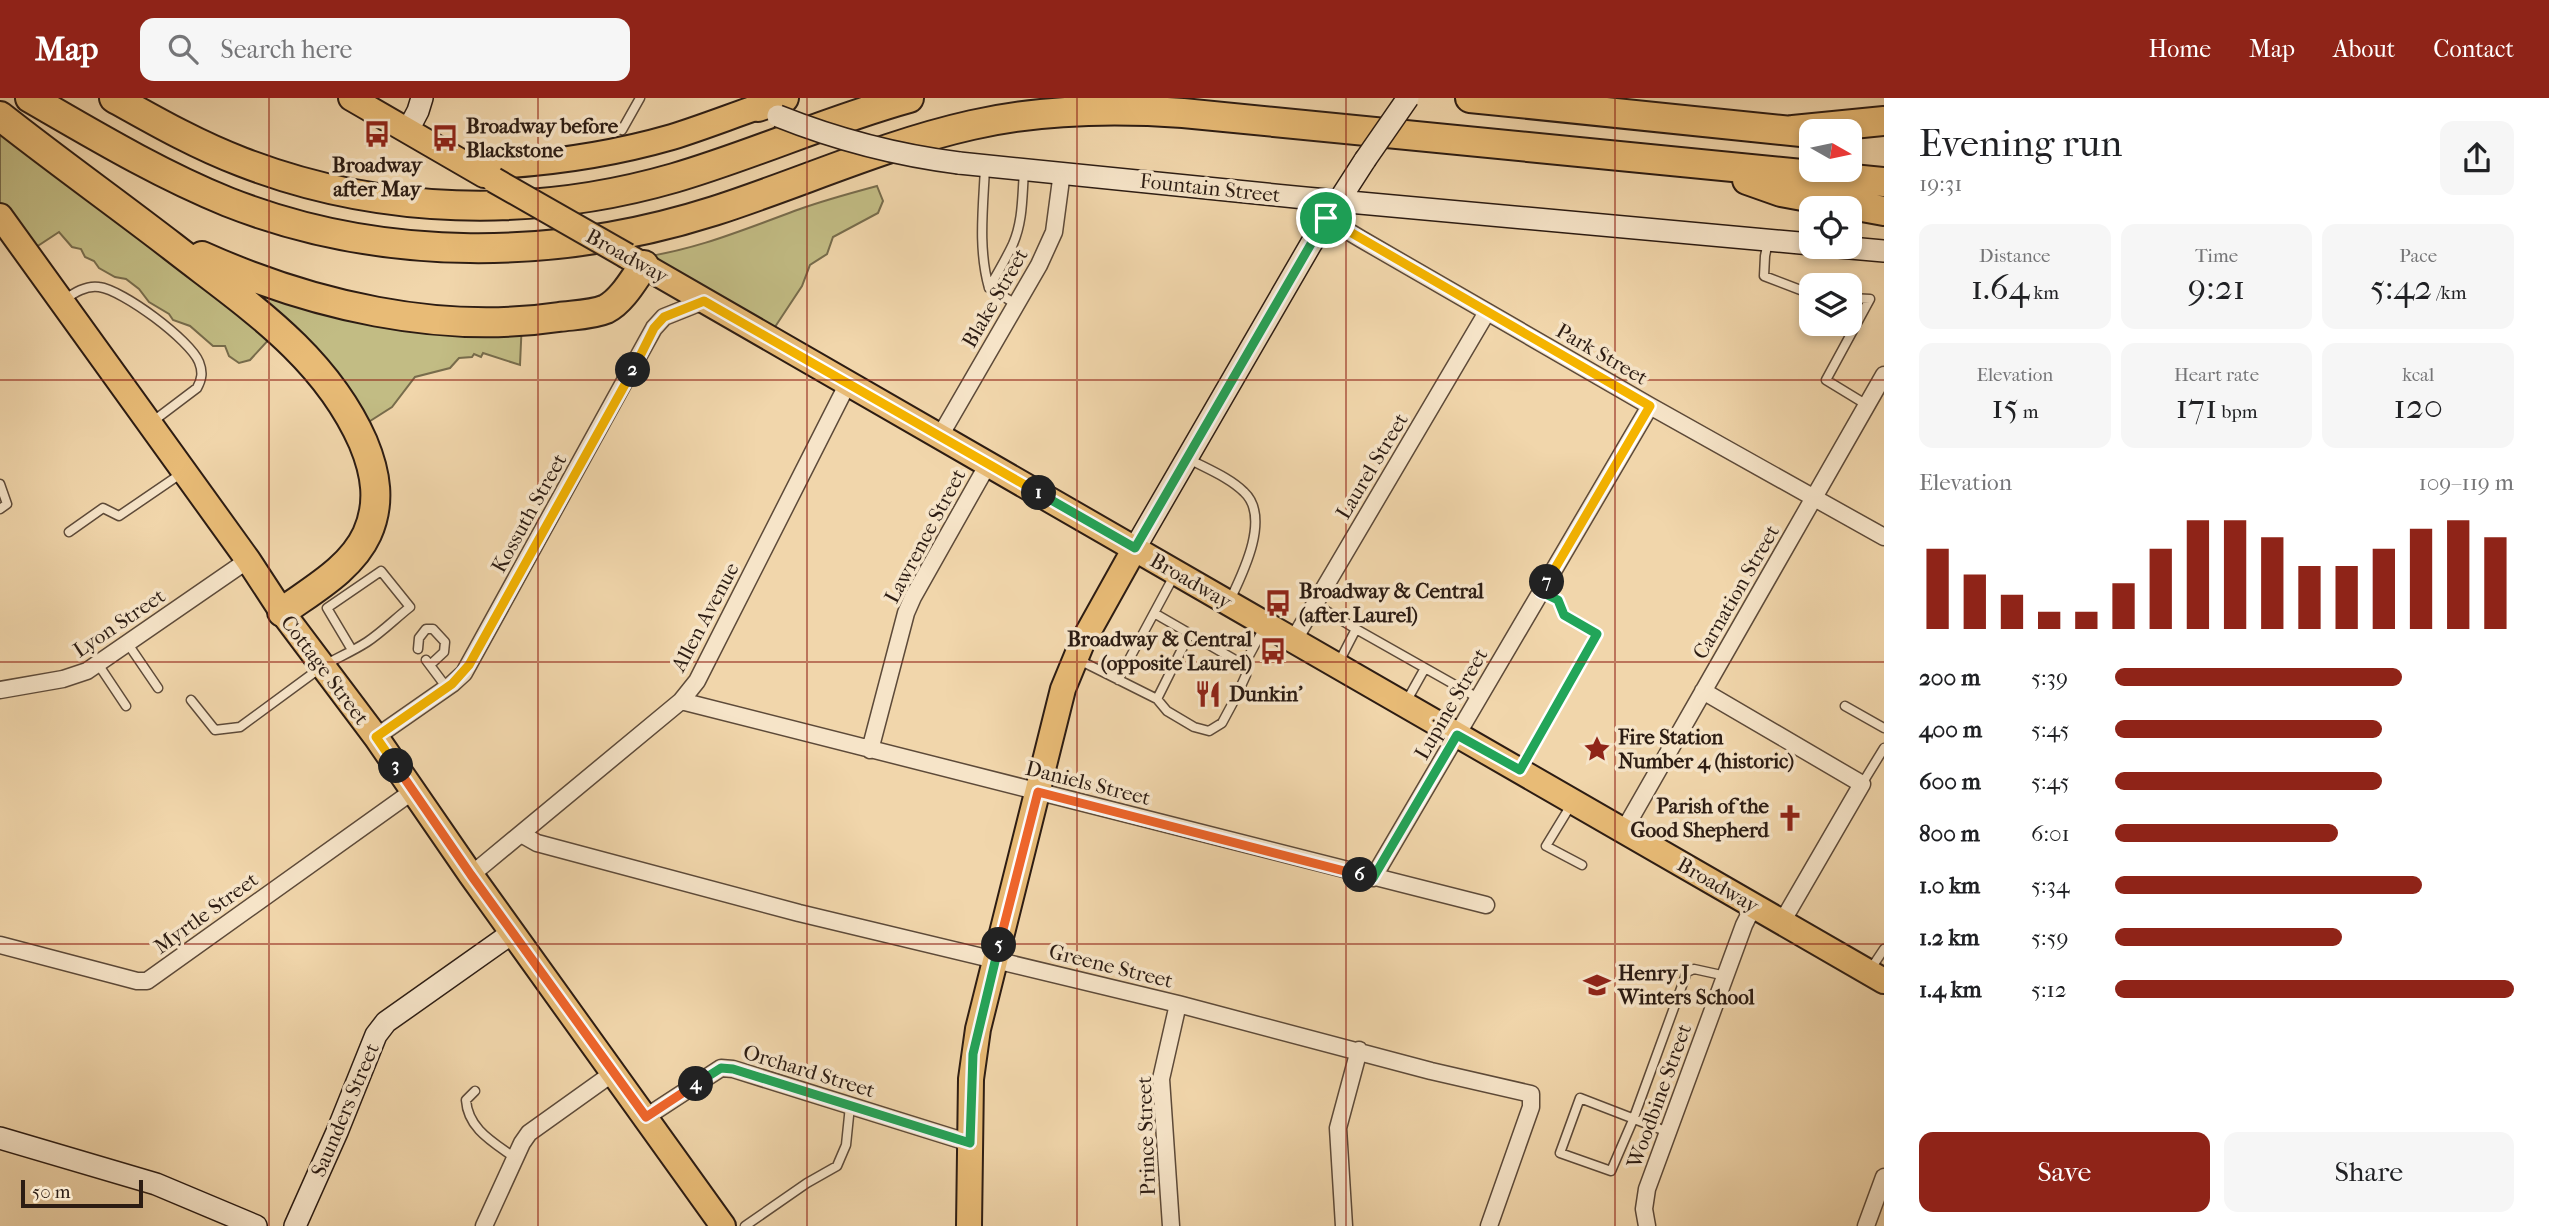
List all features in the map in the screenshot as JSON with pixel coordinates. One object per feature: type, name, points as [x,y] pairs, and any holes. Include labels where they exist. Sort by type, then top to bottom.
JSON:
[{"type":"highway","points":[[30,98],[148,164],[229,202],[288,222],[346,235],[445,248],[532,247],[628,233],[714,211],[888,148],[945,131],[1003,119],[1073,110],[1124,109],[1182,113],[1884,182]]},
{"type":"highway","points":[[114,98],[214,150],[296,180],[383,199],[479,206],[558,201],[643,186],[701,170],[909,98]]},
{"type":"highway","points":[[1470,98],[1799,132]]},
{"type":"highway","points":[[0,116],[268,321],[304,354],[341,401],[369,457],[375,478],[376,500],[366,537],[341,569],[282,612]]},
{"type":"highway","points":[[1862,124],[1884,121]]},
{"type":"highway","points":[[1862,138],[1884,140]]},
{"type":"highway","points":[[1694,163],[1781,192],[1884,211]]},
{"type":"highway","points":[[153,232],[233,270],[300,293],[376,311],[440,319],[526,321],[604,310],[619,298],[636,260]]},
{"type":"main road","name":"Broadway","points":[[351,98],[1877,976]]},
{"type":"main road","points":[[471,167],[516,167],[603,154],[674,136],[766,105]]},
{"type":"main road","name":"Cottage Street","points":[[0,216],[248,560],[282,612],[376,737],[512,933],[723,1226]]},
{"type":"main road","points":[[969,1226],[973,1054],[996,959],[1063,689],[1075,658],[1135,548]]},
{"type":"street","points":[[408,130],[422,98]]},
{"type":"street","points":[[1135,548],[1326,218],[1408,98]]},
{"type":"street","name":"Fountain Street","points":[[766,105],[841,140],[871,148],[960,163],[1305,198],[1799,243]]},
{"type":"street","name":"Blake Street","points":[[940,436],[1039,265],[1054,232],[1062,172]]},
{"type":"street","name":"Park Street","points":[[1305,198],[1326,218],[1650,406],[1884,537]]},
{"type":"street","points":[[1862,249],[1884,251]]},
{"type":"street","name":"Kossuth Street","points":[[376,737],[447,688],[469,665],[654,328],[664,317],[704,301]]},
{"type":"street","name":"Laurel Street","points":[[1293,640],[1487,312]]},
{"type":"street","name":"Carnation Street","points":[[1624,830],[1815,497],[1875,400],[1884,375]]},
{"type":"street","name":"Allen Avenue","points":[[471,875],[681,701],[697,681],[848,383]]},
{"type":"street","name":"Lupine Street","points":[[1373,878],[1650,406]]},
{"type":"street","name":"Lawrence Street","points":[[870,750],[913,597],[988,464]]},
{"type":"street","name":"Lyon Street","points":[[0,690],[75,677],[128,644],[248,560]]},
{"type":"street","points":[[1703,691],[1862,784],[1782,922]]},
{"type":"street","name":"Daniels Street","points":[[681,701],[1486,905]]},
{"type":"street","name":"Myrtle Street","points":[[0,945],[137,981],[147,981],[413,791]]},
{"type":"street","name":"Greene Street","points":[[521,834],[537,843],[799,913],[1178,1004],[1431,1071],[1531,1094],[1531,1107],[1489,1226]]},
{"type":"street","name":"Woodbine Street","points":[[1647,1226],[1644,1209],[1647,1189],[1754,905]]},
{"type":"street","name":"Saunders Street","points":[[295,1226],[376,1035],[386,1022],[512,933]]},
{"type":"street","name":"Prince Street","points":[[1171,1226],[1161,1079],[1178,1004]]},
{"type":"street","points":[[1344,1226],[1338,1128],[1359,1050]]},
{"type":"street","name":"Orchard Street","points":[[646,1117],[721,1068],[733,1069],[970,1143]]},
{"type":"street","points":[[484,1226],[529,1133],[613,1073]]},
{"type":"street","points":[[0,1138],[156,1184],[256,1226]]},
{"type":"street","points":[[1866,1226],[1884,1177]]},
{"type":"lane","points":[[622,130],[640,98]]},
{"type":"lane","points":[[986,165],[981,230],[985,272],[989,288],[1016,304]]},
{"type":"lane","points":[[989,288],[1013,244],[1018,228],[1022,211],[1024,169]]},
{"type":"lane","points":[[1769,240],[1764,276],[1799,289]]},
{"type":"lane","points":[[62,301],[88,288],[107,289],[158,320],[195,353],[202,373],[197,388],[150,423]]},
{"type":"lane","points":[[1862,299],[1870,299],[1862,314]]},
{"type":"lane","points":[[1850,336],[1826,380],[1875,400]]},
{"type":"lane","points":[[1187,458],[1244,492],[1254,505],[1255,529],[1250,550],[1229,603]]},
{"type":"lane","points":[[69,532],[103,508],[119,516],[184,471]]},
{"type":"lane","points":[[0,484],[7,504],[0,509]]},
{"type":"lane","points":[[191,700],[215,730],[240,727],[323,666],[369,641],[410,607],[381,571],[327,608],[352,650]]},
{"type":"lane","points":[[1118,680],[1176,572]]},
{"type":"lane","points":[[1520,770],[1597,634],[1564,615],[1558,600],[1541,592]]},
{"type":"lane","points":[[1315,604],[1478,698]]},
{"type":"lane","points":[[1154,613],[1244,665]]},
{"type":"lane","points":[[1075,658],[1157,699],[1167,711],[1194,727],[1209,731],[1222,723],[1237,696],[1246,675],[1244,665],[1266,624]]},
{"type":"lane","points":[[418,649],[419,638],[426,629],[433,629],[445,642],[444,653],[428,662],[447,688]]},
{"type":"lane","points":[[1337,666],[1356,629]]},
{"type":"lane","points":[[1157,699],[1189,635]]},
{"type":"lane","points":[[128,644],[158,688]]},
{"type":"lane","points":[[98,664],[126,706]]},
{"type":"lane","points":[[1405,705],[1425,668]]},
{"type":"lane","points":[[1845,706],[1884,728]]},
{"type":"lane","points":[[1862,784],[1884,748]]},
{"type":"lane","points":[[1573,801],[1546,846],[1582,865]]},
{"type":"lane","points":[[1877,976],[1884,949]]},
{"type":"lane","points":[[1668,1132],[1633,1120],[1580,1098],[1560,1153],[1611,1171],[1633,1120],[1687,972],[1694,969],[1726,976]]},
{"type":"lane","points":[[475,1091],[466,1100],[467,1114],[483,1135],[515,1158]]},
{"type":"lane","points":[[746,1226],[807,1183],[837,1166],[846,1144],[850,1106]]},
{"type":"shaded area","points":[[0,130],[229,282],[522,320],[520,365],[483,353],[481,357],[474,354],[472,357],[459,358],[450,368],[415,377],[392,407],[356,430],[272,336],[250,360],[239,363],[229,356],[225,346],[213,346],[190,326],[173,320],[169,314],[149,302],[139,289],[126,279],[115,277],[99,268],[94,261],[85,257],[81,249],[72,247],[59,232],[21,257],[0,228]]},
{"type":"shaded area","points":[[877,186],[883,201],[878,213],[833,237],[827,254],[810,265],[802,286],[769,336],[636,258],[699,245],[809,206]]},
{"type":"place","name":"Broadway after May","points":[[377,134]]},
{"type":"place","name":"Broadway before Blackstone","points":[[445,138]]},
{"type":"place","name":"Broadway & Central (after Laurel)","points":[[1278,603]]},
{"type":"place","name":"Broadway & Central (opposite Laurel)","points":[[1273,651]]},
{"type":"place","name":"Dunkin'","points":[[1208,694]]},
{"type":"place","name":"Fire Station Number 4 (historic)","points":[[1597,749]]},
{"type":"place","name":"Parish of the Good Shepherd","points":[[1790,818]]},
{"type":"place","name":"Henry J Winters School","points":[[1597,985]]},
{"type":"route","points":[[1326,218],[1650,406],[1541,592],[1558,600],[1564,615],[1597,634],[1520,770],[1457,735],[1373,878],[1038,792],[973,1054],[970,1143],[733,1069],[721,1068],[646,1117],[471,875],[376,737],[452,684],[469,665],[654,328],[664,317],[704,301],[1135,548],[1326,218]]}]
